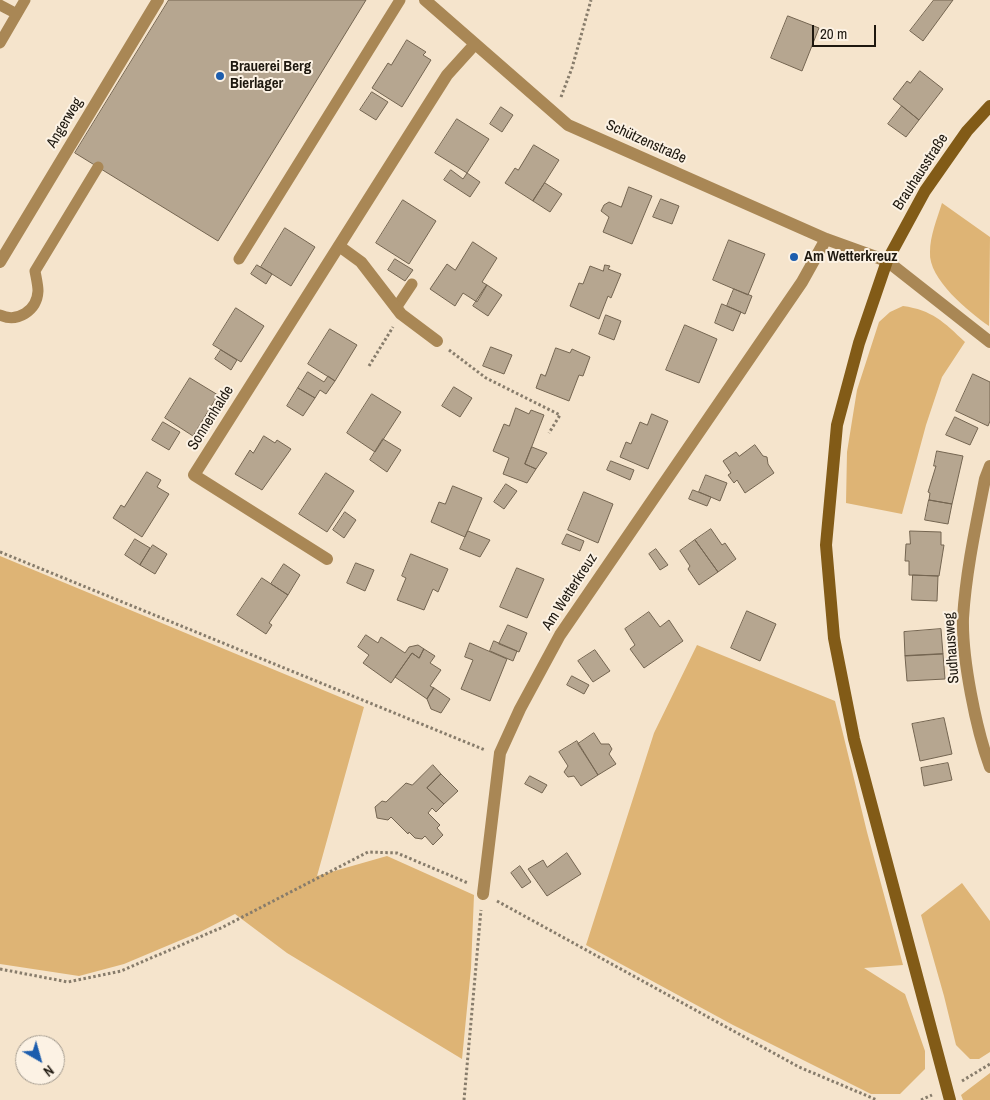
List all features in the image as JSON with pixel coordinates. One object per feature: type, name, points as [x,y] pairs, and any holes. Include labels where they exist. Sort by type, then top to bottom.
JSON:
[{"type":"street","name":"Angerweg","points":[[0,262],[158,0]]},
{"type":"street","name":"Schützenstraße","points":[[425,0],[568,125],[826,239],[887,261],[990,342]]},
{"type":"street","name":"Sonnenhalde","points":[[327,559],[194,475],[446,75],[475,44]]},
{"type":"street","name":"Brauhausstraße","points":[[948,1094],[854,740],[834,638],[826,545],[837,425],[859,343],[887,261],[925,191],[967,132],[990,106]]},
{"type":"street","name":"Am Wetterkreuz","points":[[483,894],[500,753],[520,710],[560,635],[802,282],[826,239]]},
{"type":"street","points":[[339,246],[361,262],[399,311],[437,341]]},
{"type":"street","name":"Sudhausweg","points":[[990,466],[984,479],[968,569],[963,620],[969,682],[982,748],[990,768]]},
{"type":"lane","points":[[0,42],[25,0]]},
{"type":"lane","points":[[239,259],[400,0]]},
{"type":"lane","points":[[0,5],[16,14]]},
{"type":"lane","points":[[0,315],[19,317],[32,309],[38,292],[34,271],[98,167]]},
{"type":"lane","points":[[399,311],[412,284]]},
{"type":"path","points":[[554,114],[572,68],[591,0]]},
{"type":"path","points":[[369,366],[399,311]]},
{"type":"path","points":[[437,341],[486,378],[560,415],[549,433]]},
{"type":"path","points":[[0,552],[474,747],[500,753]]},
{"type":"path","points":[[0,969],[68,982],[121,971],[223,927],[368,852],[397,853],[465,881],[483,894],[799,1067],[877,1100]]},
{"type":"path","points":[[464,1100],[483,894]]},
{"type":"path","points":[[948,1094],[990,1064]]},
{"type":"shaded area","points":[[942,203],[990,237],[989,326],[951,294],[936,273],[931,262],[931,240]]},
{"type":"shaded area","points":[[903,306],[922,310],[937,318],[951,328],[965,342],[942,377],[926,425],[902,514],[846,503],[847,452],[857,390],[879,322],[890,312]]},
{"type":"shaded area","points":[[0,556],[364,707],[317,876],[387,856],[474,895],[471,968],[462,1059],[287,953],[235,914],[200,932],[124,964],[79,976],[0,964]]},
{"type":"shaded area","points":[[697,645],[835,701],[867,832],[903,965],[864,968],[905,994],[925,1051],[925,1069],[900,1094],[871,1094],[733,1025],[586,945],[654,733]]},
{"type":"shaded area","points":[[962,883],[990,921],[990,1052],[979,1059],[970,1059],[956,1045],[921,915]]},
{"type":"shaded area","points":[[990,1073],[990,1100],[963,1100],[961,1095]]},
{"type":"building","name":"Brauerei Berg Bierlager","points":[[169,0],[366,0],[218,241],[75,153]]},
{"type":"building","points":[[934,0],[953,0],[923,41],[910,31]]},
{"type":"building","points":[[788,16],[819,28],[802,71],[771,58]]},
{"type":"building","points":[[407,40],[426,52],[423,55],[431,60],[402,107],[372,88],[388,63],[391,65]]},
{"type":"building","points":[[920,71],[943,89],[919,120],[893,99],[907,81],[910,83]]},
{"type":"building","points":[[372,92],[388,102],[376,120],[360,110]]},
{"type":"building","points":[[902,106],[919,120],[906,137],[888,124]]},
{"type":"building","points":[[501,107],[513,115],[502,132],[490,124]]},
{"type":"building","points":[[457,119],[489,139],[467,173],[435,153]]},
{"type":"building","points":[[534,145],[559,160],[533,201],[505,183],[515,168],[518,170]]},
{"type":"building","points":[[451,170],[463,179],[467,173],[480,182],[470,197],[444,180]]},
{"type":"building","points":[[545,183],[562,194],[550,212],[533,201]]},
{"type":"building","points":[[629,187],[652,196],[632,244],[603,232],[609,217],[601,211],[604,205],[609,202],[621,207]]},
{"type":"building","points":[[661,199],[679,206],[672,224],[653,217]]},
{"type":"building","points":[[403,200],[436,221],[409,264],[376,243]]},
{"type":"building","points":[[285,228],[315,247],[291,286],[261,267]]},
{"type":"building","points":[[729,240],[765,254],[748,295],[713,280]]},
{"type":"building","points":[[473,242],[497,258],[482,282],[487,285],[477,302],[463,293],[455,306],[430,289],[447,264],[455,270]]},
{"type":"building","points":[[395,259],[413,270],[405,281],[388,270]]},
{"type":"building","points":[[257,265],[272,274],[266,284],[251,274]]},
{"type":"building","points":[[605,265],[610,266],[608,269],[621,274],[611,298],[608,296],[599,319],[570,306],[579,283],[583,284],[590,266],[603,271]]},
{"type":"building","points":[[487,285],[502,295],[488,316],[473,306]]},
{"type":"building","points":[[734,289],[752,296],[745,314],[727,306]]},
{"type":"building","points":[[722,304],[741,312],[733,331],[715,323]]},
{"type":"building","points":[[236,308],[264,326],[241,362],[213,345]]},
{"type":"building","points":[[606,315],[621,321],[614,340],[599,334]]},
{"type":"building","points":[[685,325],[717,339],[699,383],[666,370]]},
{"type":"building","points":[[330,329],[357,345],[335,381],[308,364]]},
{"type":"building","points":[[491,347],[512,355],[504,374],[483,366]]},
{"type":"building","points":[[556,348],[570,353],[572,349],[590,357],[583,376],[579,375],[569,401],[536,388],[541,374],[545,376]]},
{"type":"building","points":[[221,350],[237,360],[231,370],[215,359]]},
{"type":"building","points":[[308,372],[324,382],[328,376],[335,381],[326,394],[320,390],[315,398],[298,388]]},
{"type":"building","points":[[973,374],[990,382],[990,421],[988,426],[956,411]]},
{"type":"building","points":[[190,378],[218,395],[193,436],[165,418]]},
{"type":"building","points":[[454,387],[472,398],[460,417],[442,406]]},
{"type":"building","points":[[298,388],[315,398],[303,416],[287,406]]},
{"type":"building","points":[[372,394],[401,412],[375,452],[347,433]]},
{"type":"building","points":[[516,408],[529,414],[531,410],[544,415],[525,464],[536,469],[527,483],[503,474],[509,458],[493,451],[504,424],[509,426]]},
{"type":"building","points":[[652,414],[668,421],[648,469],[620,457],[626,442],[631,444],[640,422],[647,425]]},
{"type":"building","points":[[955,417],[978,428],[970,445],[946,435]]},
{"type":"building","points":[[163,422],[180,432],[169,450],[152,440]]},
{"type":"building","points":[[264,436],[275,443],[277,440],[291,449],[262,490],[235,474],[250,450],[253,453]]},
{"type":"building","points":[[383,439],[401,450],[387,472],[370,460]]},
{"type":"building","points":[[755,445],[763,456],[767,457],[768,464],[774,473],[745,493],[737,480],[734,483],[728,475],[731,473],[723,461],[736,452],[739,456]]},
{"type":"building","points":[[532,447],[547,453],[536,469],[525,464]]},
{"type":"building","points":[[937,451],[963,456],[952,504],[929,500],[930,493],[928,492],[936,466],[934,466]]},
{"type":"building","points":[[611,461],[634,470],[630,480],[607,470]]},
{"type":"building","points":[[147,472],[161,480],[157,487],[169,494],[142,537],[113,518],[121,505],[124,507]]},
{"type":"building","points":[[326,473],[354,491],[327,532],[299,514]]},
{"type":"building","points":[[706,475],[727,483],[720,501],[699,492]]},
{"type":"building","points":[[506,484],[517,491],[504,509],[494,502]]},
{"type":"building","points":[[453,486],[482,498],[465,537],[431,522],[439,502],[445,504]]},
{"type":"building","points":[[693,490],[711,497],[707,506],[689,499]]},
{"type":"building","points":[[584,492],[613,504],[598,543],[568,530]]},
{"type":"building","points":[[929,500],[952,504],[948,524],[925,520]]},
{"type":"building","points":[[345,512],[356,520],[344,538],[333,530]]},
{"type":"building","points":[[711,529],[722,545],[725,543],[736,559],[718,572],[695,540]]},
{"type":"building","points":[[468,531],[490,540],[480,557],[460,549]]},
{"type":"building","points":[[910,531],[941,532],[941,545],[944,545],[939,576],[909,575],[909,561],[905,561],[906,544],[910,544]]},
{"type":"building","points":[[567,534],[584,541],[580,551],[562,544]]},
{"type":"building","points":[[135,539],[150,548],[140,565],[125,555]]},
{"type":"building","points":[[695,540],[718,572],[699,585],[688,569],[690,566],[680,551]]},
{"type":"building","points":[[153,545],[167,554],[155,574],[140,565]]},
{"type":"building","points":[[656,549],[668,565],[660,570],[649,554]]},
{"type":"building","points":[[411,554],[448,569],[438,592],[433,589],[424,610],[397,600],[406,578],[402,576]]},
{"type":"building","points":[[356,563],[374,570],[365,591],[347,583]]},
{"type":"building","points":[[284,564],[300,575],[288,595],[271,584]]},
{"type":"building","points":[[517,568],[544,579],[527,618],[500,607]]},
{"type":"building","points":[[913,575],[938,576],[937,601],[912,600]]},
{"type":"building","points":[[262,578],[288,595],[269,623],[272,625],[266,634],[237,615]]},
{"type":"building","points":[[747,611],[776,624],[760,661],[731,648]]},
{"type":"building","points":[[649,612],[660,627],[669,620],[683,641],[644,668],[630,649],[635,645],[625,629]]},
{"type":"building","points":[[508,625],[527,633],[519,652],[499,644]]},
{"type":"building","points":[[941,629],[943,654],[905,656],[904,632]]},
{"type":"building","points":[[366,635],[378,643],[381,637],[405,653],[409,647],[418,645],[424,649],[419,658],[412,653],[391,683],[363,663],[369,655],[358,647]]},
{"type":"building","points":[[494,641],[517,651],[513,661],[490,651]]},
{"type":"building","points":[[470,643],[507,659],[490,701],[461,689],[473,660],[465,657]]},
{"type":"building","points":[[424,649],[435,656],[430,663],[441,670],[430,686],[434,688],[427,699],[395,677],[412,653],[419,658]]},
{"type":"building","points":[[595,650],[610,671],[593,682],[578,661]]},
{"type":"building","points":[[943,654],[945,679],[907,681],[905,656]]},
{"type":"building","points":[[572,676],[589,685],[584,694],[567,685]]},
{"type":"building","points":[[434,688],[450,699],[441,713],[431,709],[427,699]]},
{"type":"building","points":[[944,718],[952,754],[920,761],[912,724]]},
{"type":"building","points":[[594,733],[601,744],[609,744],[612,749],[609,754],[616,764],[598,775],[578,744]]},
{"type":"building","points":[[577,741],[598,775],[581,786],[574,776],[568,777],[564,772],[568,766],[559,752]]},
{"type":"building","points":[[948,763],[952,780],[924,786],[921,768]]},
{"type":"building","points":[[433,765],[441,774],[427,788],[444,804],[436,812],[432,808],[428,813],[440,825],[437,828],[443,835],[433,845],[425,836],[422,839],[415,838],[409,832],[408,834],[391,817],[388,820],[377,818],[375,807],[382,801],[386,802],[406,783],[412,785]]},
{"type":"building","points":[[441,774],[458,791],[444,804],[427,788]]},
{"type":"building","points":[[530,776],[547,785],[542,793],[525,784]]},
{"type":"building","points":[[567,853],[581,874],[547,896],[528,869],[543,860],[547,867]]},
{"type":"building","points":[[520,866],[531,882],[522,888],[511,873]]},
{"type":"place","name":"Brauerei Berg Bierlager","points":[[220,76]]},
{"type":"place","name":"Am Wetterkreuz","points":[[794,257]]}]
